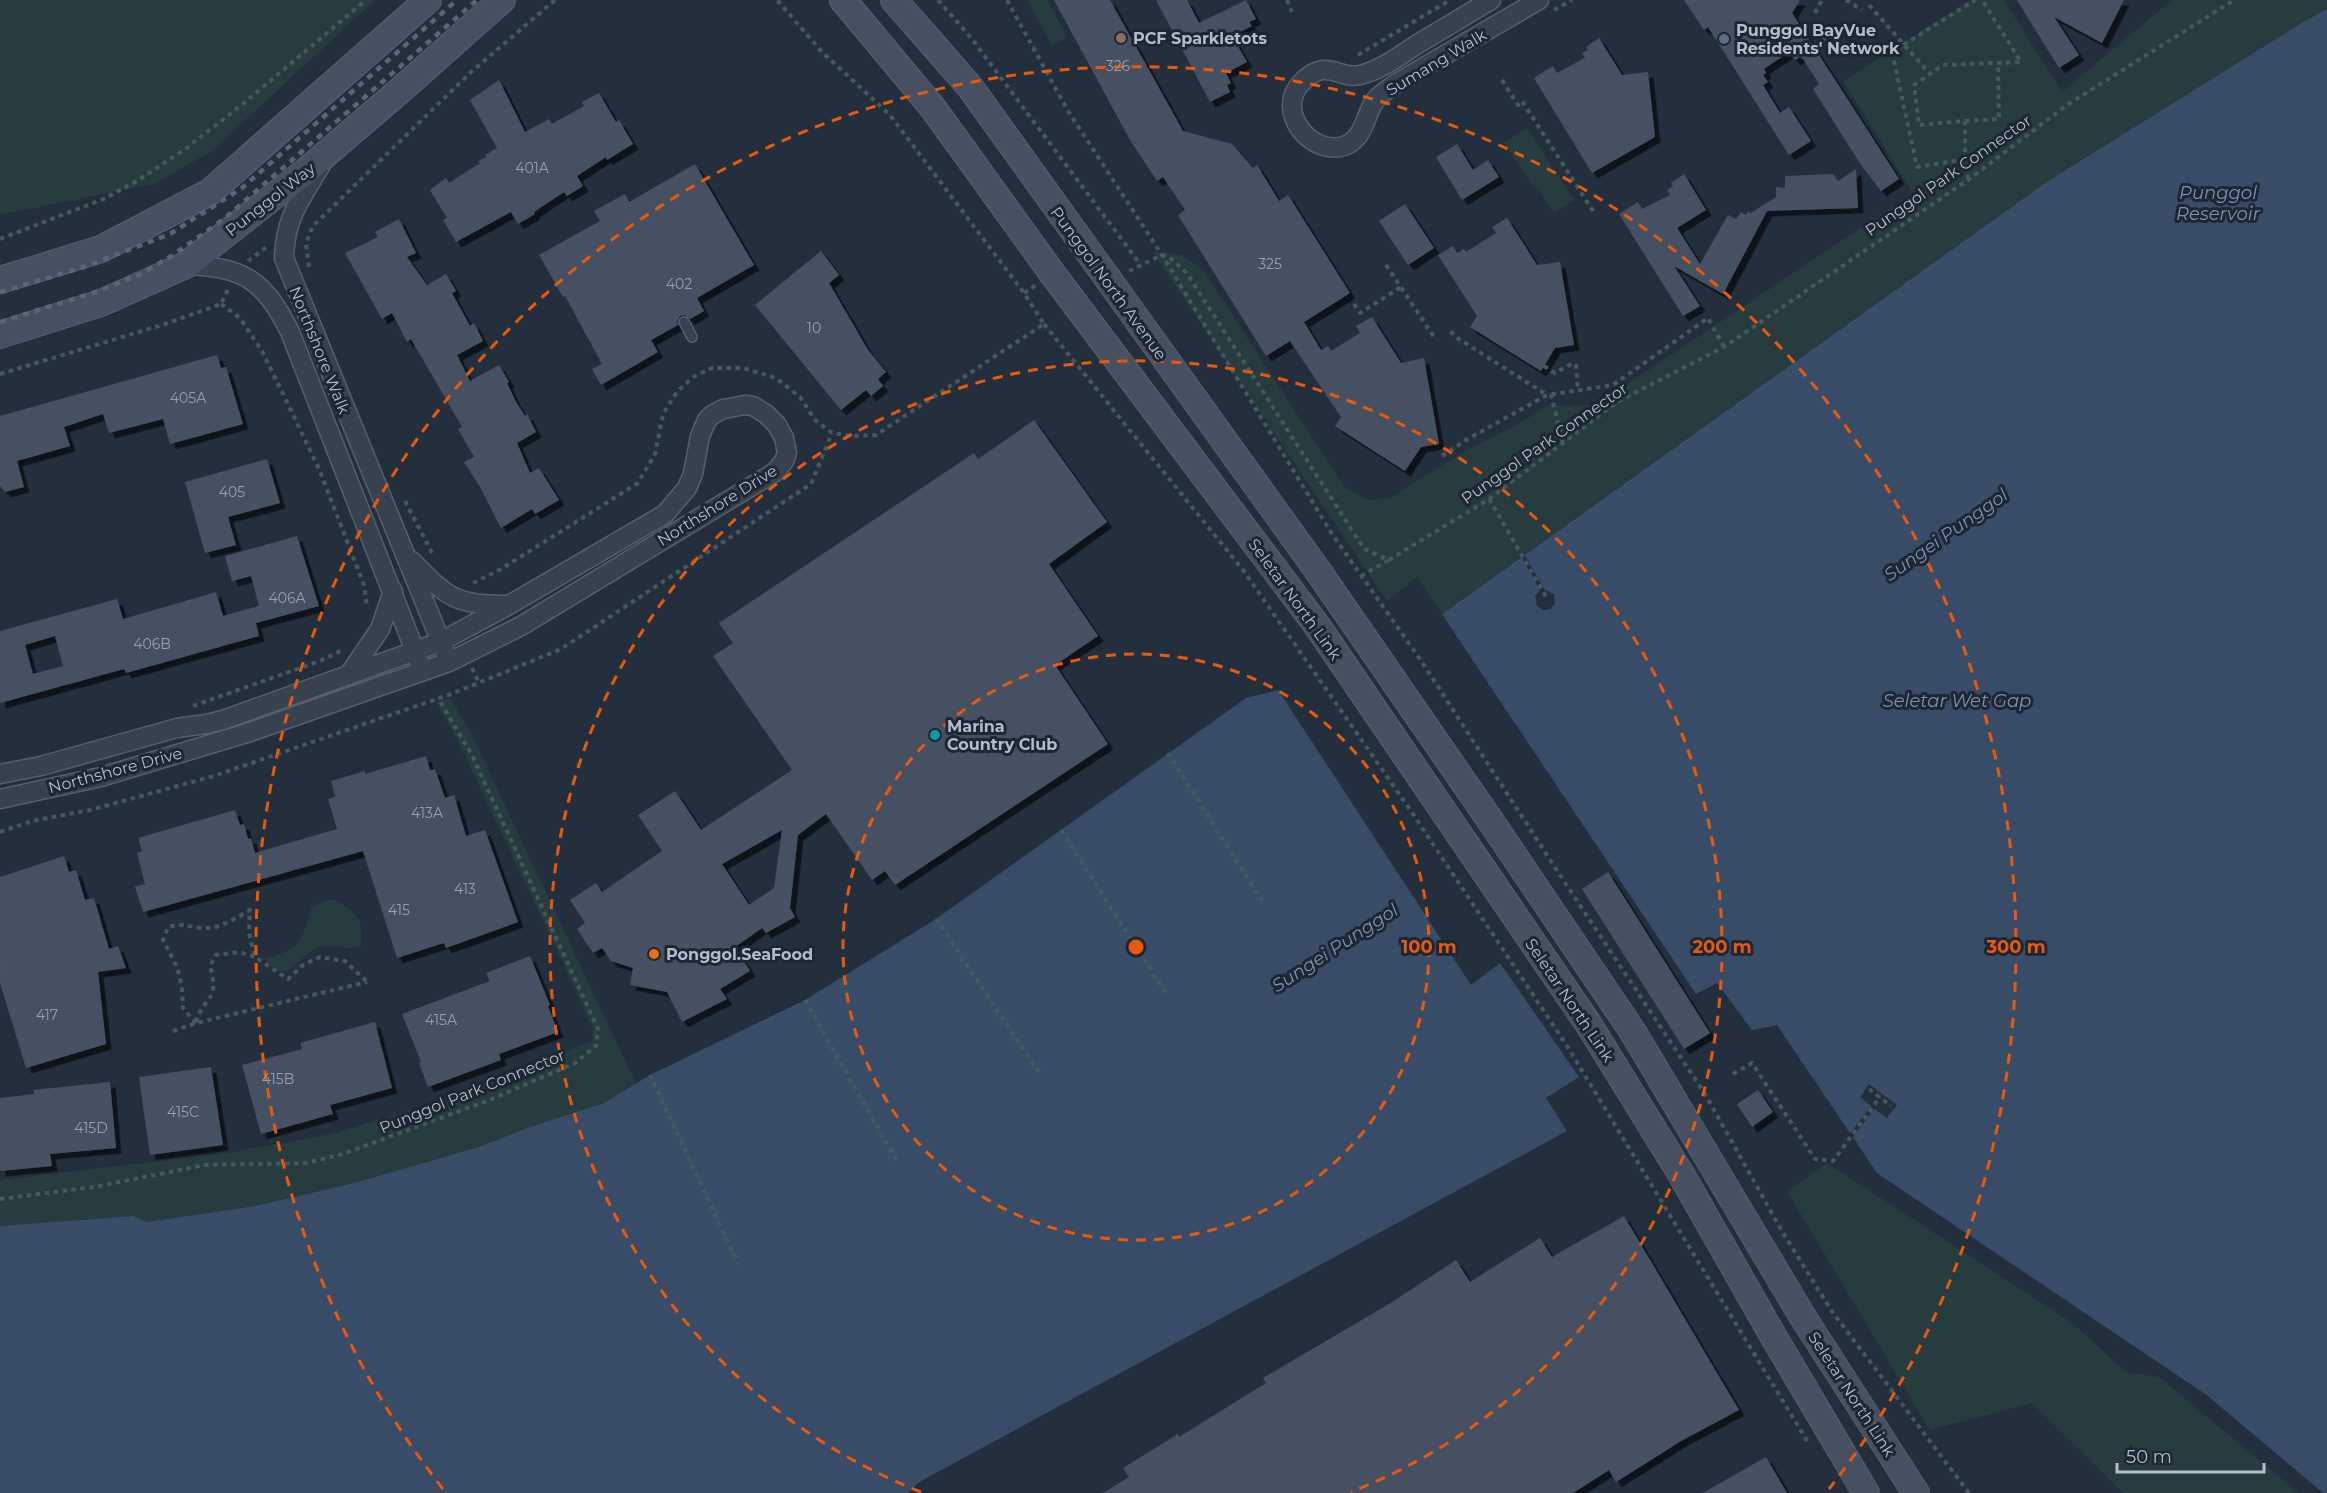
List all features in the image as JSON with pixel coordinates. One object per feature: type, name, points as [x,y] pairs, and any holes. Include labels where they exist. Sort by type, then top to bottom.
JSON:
[{"type":"main road","points":[[0,280],[101,249],[210,192],[428,0]]},
{"type":"main road","name":"Punggol Way","points":[[0,335],[101,303],[186,265],[331,149],[502,0]]},
{"type":"main road","name":"Seletar North Link","points":[[843,0],[933,108],[1052,273],[1318,627],[1589,1025],[1681,1174],[1866,1493]]},
{"type":"main road","name":"Punggol North Avenue","points":[[894,0],[970,87],[1318,571]]},
{"type":"main road","name":"Seletar North Link","points":[[1318,571],[1633,1032],[1801,1314],[1916,1493]]},
{"type":"street","name":"Sumang Walk","points":[[1491,0],[1378,68],[1359,75],[1324,69],[1311,75],[1299,85],[1293,100],[1293,115],[1299,129],[1312,142],[1331,147],[1346,145],[1366,125],[1374,101],[1395,84],[1539,0]]},
{"type":"street","name":"Northshore Walk","points":[[331,149],[290,218],[284,243],[284,258],[449,662]]},
{"type":"street","name":"Northshore Walk","points":[[186,265],[212,266],[245,276],[265,291],[278,308],[290,332],[393,591],[404,627],[416,651],[423,673]]},
{"type":"street","name":"Northshore Drive","points":[[0,774],[41,766],[177,728],[223,720],[440,642],[509,605],[665,514],[682,494],[693,474],[700,436],[712,415],[723,409],[753,406],[777,425],[784,438],[787,453],[775,472],[521,626],[449,662],[259,729],[101,777],[0,800]]},
{"type":"street","name":"Northshore Walk","points":[[404,554],[437,587],[454,599],[474,604],[509,605]]},
{"type":"street","points":[[348,676],[380,629],[393,591]]},
{"type":"street","points":[[223,720],[230,737]]},
{"type":"lane","points":[[684,322],[692,337]]},
{"type":"path","points":[[0,239],[106,198],[188,147],[366,0]]},
{"type":"path","points":[[310,272],[306,243],[313,226],[470,74],[555,0]]},
{"type":"path","points":[[777,0],[822,52],[890,115],[1024,293]]},
{"type":"path","points":[[938,0],[972,39],[1140,264],[1162,255],[1178,263],[1195,284],[1364,549],[1389,560]]},
{"type":"path","points":[[1007,0],[1068,111],[1162,255],[1332,534],[1422,662],[1704,1094],[1783,1233],[1831,1310],[1969,1493]]},
{"type":"path","points":[[1287,0],[1292,12]]},
{"type":"path","points":[[1815,13],[1822,0]]},
{"type":"path","points":[[1846,0],[1862,10]]},
{"type":"path","points":[[1965,159],[1917,167],[1892,52],[1975,0]]},
{"type":"path","points":[[1982,0],[2021,62],[1943,65],[1914,85],[1920,124],[1999,119],[1998,63]]},
{"type":"path","name":"Punggol Park Connector","points":[[1361,576],[1489,499],[1617,402],[1724,347],[1968,180],[2067,105],[2234,0]]},
{"type":"path","points":[[1869,5],[1930,74]]},
{"type":"path","points":[[1816,68],[1825,34],[1836,26]]},
{"type":"path","points":[[1502,80],[1518,105],[1522,101],[1595,214]]},
{"type":"path","points":[[1965,121],[1965,159],[1968,180]]},
{"type":"path","points":[[1386,265],[1436,340]]},
{"type":"path","points":[[1354,304],[1360,313],[1401,287]]},
{"type":"path","points":[[0,374],[162,325],[220,304],[240,318],[262,351],[314,459],[364,585],[368,610]]},
{"type":"path","points":[[1442,456],[1466,440],[1549,395],[1612,385],[1708,318],[1724,347]]},
{"type":"path","points":[[1044,324],[1243,570],[1411,811],[1567,1046],[1810,1445]]},
{"type":"path","points":[[1451,330],[1454,336],[1549,395],[1563,444]]},
{"type":"path","points":[[1544,366],[1555,372],[1573,363],[1576,366],[1578,390]]},
{"type":"path","points":[[0,832],[32,821],[90,810],[214,776],[479,683],[561,649],[811,484],[832,433]]},
{"type":"path","points":[[403,495],[434,557]]},
{"type":"path","points":[[1489,499],[1548,600]]},
{"type":"path","points":[[185,709],[317,662],[337,653],[351,641]]},
{"type":"path","name":"Punggol Park Connector","points":[[0,1199],[94,1187],[204,1165],[306,1163],[342,1154],[492,1099],[575,1063],[596,1046],[598,1029],[472,755],[438,698]]},
{"type":"path","points":[[1167,753],[1262,901]]},
{"type":"path","points":[[1061,830],[1167,995]]},
{"type":"path","points":[[196,1023],[183,1008],[182,987],[177,967],[163,940],[168,927],[185,923],[202,928],[219,925],[250,910],[249,932],[255,957]]},
{"type":"path","points":[[936,920],[1040,1074]]},
{"type":"path","points":[[173,1031],[196,1023],[367,982],[345,961],[321,957],[303,965],[288,979],[255,957],[239,952],[216,955],[210,966],[215,983],[213,996],[200,1009],[196,1023]]},
{"type":"path","points":[[0,965],[2,972]]},
{"type":"path","points":[[805,1000],[896,1160]]},
{"type":"path","points":[[1733,1074],[1752,1063],[1815,1159],[1833,1161],[1879,1099]]},
{"type":"path","points":[[650,1075],[738,1264]]},
{"type":"path","points":[[1869,1089],[1879,1099],[1892,1106]]},
{"type":"green space","points":[[0,0],[375,0],[212,151],[154,184],[0,215]]},
{"type":"green space","points":[[1027,0],[1047,0],[1067,37],[1052,45]]},
{"type":"green space","points":[[1971,0],[2004,0],[2062,92],[2172,0],[2327,0],[2327,9],[2048,181],[1442,614],[1417,577],[1387,601],[1152,251],[1183,255],[1203,270],[1344,486],[1366,500],[1390,498],[1465,451],[1520,423],[1547,406],[1596,405],[1913,193],[1843,81]]},
{"type":"green space","points":[[1527,128],[1574,200],[1554,213],[1504,143]]},
{"type":"green space","points":[[450,698],[471,733],[636,1084],[604,1103],[527,1128],[482,1146],[354,1183],[255,1206],[147,1222],[133,1216],[0,1226],[0,1180],[228,1153],[331,1134],[441,1101],[592,1041],[593,1029],[568,974],[460,745],[436,702]]},
{"type":"green space","points":[[333,899],[357,917],[361,929],[360,947],[318,948],[287,970],[280,971],[273,967],[265,958],[293,947],[303,934],[312,906]]},
{"type":"green space","points":[[1827,1163],[2071,1322],[2126,1372],[2159,1377],[2299,1493],[2123,1493],[2032,1403],[1930,1430],[1787,1191]]},
{"type":"water","name":"Seletar Wet Gap","points":[[2327,9],[2327,1493],[2323,1493],[2208,1396],[1877,1173],[1777,1025],[1752,1030],[1717,983],[1696,994],[1442,614],[2048,181]]},
{"type":"water","name":"Sungei Punggol","points":[[1278,690],[1471,985],[1500,963],[1579,1077],[1546,1098],[1567,1131],[919,1482],[908,1493],[0,1493],[0,1226],[133,1216],[147,1222],[255,1206],[354,1183],[482,1146],[527,1128],[604,1103],[650,1075],[805,1000],[936,919],[1246,698]]},
{"type":"pier","points":[[1523,552],[1544,589],[1554,594],[1555,604],[1550,609],[1543,610],[1537,606],[1535,596],[1540,590],[1520,554]]},
{"type":"pier","points":[[1869,1084],[1897,1105],[1887,1118],[1874,1109],[1851,1140],[1848,1136],[1871,1106],[1860,1097]]},
{"type":"building","points":[[1054,0],[1110,0],[1183,131],[1232,144],[1253,168],[1257,165],[1279,201],[1288,195],[1350,293],[1304,322],[1321,350],[1328,346],[1331,351],[1360,333],[1356,326],[1372,317],[1401,363],[1424,358],[1439,444],[1421,447],[1405,471],[1335,426],[1341,417],[1290,341],[1266,356],[1178,215],[1185,210],[1163,177],[1157,181],[1130,140]]},
{"type":"building","points":[[1156,0],[1187,0],[1199,23],[1246,0],[1256,19],[1249,22],[1252,26],[1232,36],[1247,62],[1226,73],[1231,83],[1227,85],[1230,92],[1210,102]]},
{"type":"building","points":[[1684,0],[1800,0],[1792,13],[1899,179],[1881,191],[1861,165],[1813,89],[1819,84],[1803,59],[1800,57],[1795,60],[1789,52],[1764,69],[1766,73],[1763,75],[1768,82],[1763,85],[1780,113],[1789,107],[1811,141],[1789,155],[1708,27],[1704,30]]},
{"type":"building","points":[[2017,0],[2124,0],[2102,43],[2054,17],[2079,55],[2059,68]]},
{"type":"building","points":[[1599,38],[1622,75],[1648,72],[1655,137],[1592,173],[1534,78],[1553,66],[1557,73],[1585,58],[1582,53],[1588,50],[1586,47]]},
{"type":"building","points":[[499,80],[525,132],[549,119],[552,124],[584,106],[582,102],[599,93],[616,122],[619,120],[633,144],[607,160],[606,157],[577,176],[583,186],[567,196],[564,192],[518,224],[511,212],[456,242],[443,220],[447,218],[430,190],[446,178],[449,183],[480,163],[478,161],[497,148],[470,100]]},
{"type":"building","points":[[1457,144],[1473,170],[1488,160],[1499,177],[1462,200],[1436,157]]},
{"type":"building","points":[[695,164],[754,265],[697,298],[704,311],[690,319],[685,315],[680,316],[677,321],[678,325],[651,340],[658,352],[601,385],[592,369],[602,364],[565,296],[563,297],[539,255],[600,221],[594,211],[625,194],[629,202]]},
{"type":"building","points":[[1856,169],[1858,208],[1767,211],[1723,294],[1674,266],[1700,306],[1683,316],[1619,214],[1638,202],[1642,209],[1670,195],[1667,190],[1673,186],[1671,183],[1684,174],[1706,210],[1677,228],[1700,264],[1728,215],[1736,219],[1741,212],[1746,215],[1748,211],[1751,213],[1776,197],[1776,187],[1785,188],[1785,176],[1833,174],[1838,181]]},
{"type":"building","points":[[1405,204],[1434,248],[1408,265],[1379,221]]},
{"type":"building","points":[[1507,218],[1537,265],[1560,262],[1574,345],[1555,348],[1541,371],[1470,327],[1477,316],[1438,255],[1453,246],[1457,253],[1464,249],[1466,252],[1496,233],[1492,227]]},
{"type":"building","points":[[399,219],[416,253],[407,257],[427,285],[446,274],[456,291],[452,293],[470,326],[474,323],[483,341],[457,355],[470,381],[499,365],[509,382],[507,383],[516,402],[525,416],[527,414],[536,432],[517,443],[530,473],[539,468],[559,500],[535,514],[532,509],[501,528],[464,462],[474,457],[458,429],[462,427],[411,339],[407,342],[392,313],[382,319],[345,253],[378,237],[375,232]]},
{"type":"building","points":[[821,251],[839,275],[829,283],[868,350],[886,372],[878,379],[883,386],[871,396],[866,390],[841,410],[755,305]]},
{"type":"building","points":[[217,355],[221,368],[226,367],[243,424],[170,444],[163,419],[109,433],[103,414],[64,427],[70,446],[17,461],[24,487],[5,492],[0,486],[0,416]]},
{"type":"building","name":"Marina Country Club","points":[[1034,420],[1107,522],[1049,564],[1098,636],[1055,665],[1108,744],[895,885],[885,871],[872,880],[826,814],[798,835],[790,908],[795,917],[766,933],[762,928],[735,947],[750,971],[720,989],[727,999],[682,1022],[667,992],[630,985],[633,968],[611,961],[602,948],[593,953],[577,929],[585,923],[570,900],[596,883],[602,892],[662,851],[638,815],[675,791],[701,830],[792,770],[713,656],[733,643],[719,623],[974,453],[978,459]],"holes":[[[782,830],[774,888],[749,905],[722,864]]]},
{"type":"building","points":[[267,459],[280,503],[228,517],[236,545],[205,553],[185,482]]},
{"type":"building","points":[[297,536],[319,606],[256,623],[259,636],[126,673],[124,669],[0,703],[0,631],[117,599],[123,619],[216,592],[223,616],[259,606],[251,576],[232,581],[225,556]],"holes":[[[55,636],[63,666],[33,674],[25,645]]]},
{"type":"building","points":[[426,756],[430,770],[435,769],[445,798],[454,795],[466,836],[485,830],[518,922],[446,948],[444,943],[397,958],[363,851],[143,912],[135,887],[145,884],[137,853],[142,851],[138,838],[235,810],[240,825],[244,824],[248,839],[251,838],[255,853],[337,829],[328,799],[335,797],[331,781],[365,771],[365,774]]},
{"type":"building","points":[[64,856],[69,872],[76,870],[85,900],[94,898],[109,949],[118,946],[126,968],[98,972],[106,1044],[26,1068],[0,983],[0,877]]},
{"type":"building","points":[[1608,872],[1710,1033],[1684,1049],[1582,889]]},
{"type":"building","points":[[530,956],[550,1005],[548,1006],[558,1032],[499,1054],[501,1060],[428,1087],[402,1014],[490,981],[486,973]]},
{"type":"building","points":[[375,1022],[392,1088],[330,1105],[333,1114],[261,1134],[242,1065],[302,1049],[300,1043]]},
{"type":"building","points":[[211,1067],[223,1145],[150,1155],[139,1077]]},
{"type":"building","points":[[110,1082],[116,1148],[50,1154],[52,1166],[0,1171],[0,1098],[34,1094],[33,1090]]},
{"type":"building","points":[[1758,1090],[1773,1112],[1752,1127],[1737,1104]]},
{"type":"building","points":[[1624,1216],[1739,1410],[1681,1441],[1616,1482],[1609,1470],[1573,1493],[1103,1493],[1129,1477],[1123,1468],[1178,1434],[1179,1437],[1266,1383],[1263,1378],[1389,1304],[1456,1260],[1470,1282],[1540,1238],[1552,1257]]},
{"type":"building","points":[[1766,1457],[1787,1493],[1703,1493]]},
{"type":"railway","points":[[0,292],[84,267],[170,234],[242,188],[457,0]]},
{"type":"railway","points":[[0,322],[99,291],[141,274],[173,255],[225,218],[477,0]]},
{"type":"place","name":"PCF Sparkletots","points":[[1121,38]]},
{"type":"place","name":"Punggol BayVue Residents' Network","points":[[1724,39]]},
{"type":"place","name":"Marina Country Club","points":[[935,735]]},
{"type":"place","name":"Ponggol.SeaFood","points":[[654,954]]},
{"type":"water label","name":"Punggol Reservoir","points":[[2218,203]]}]
